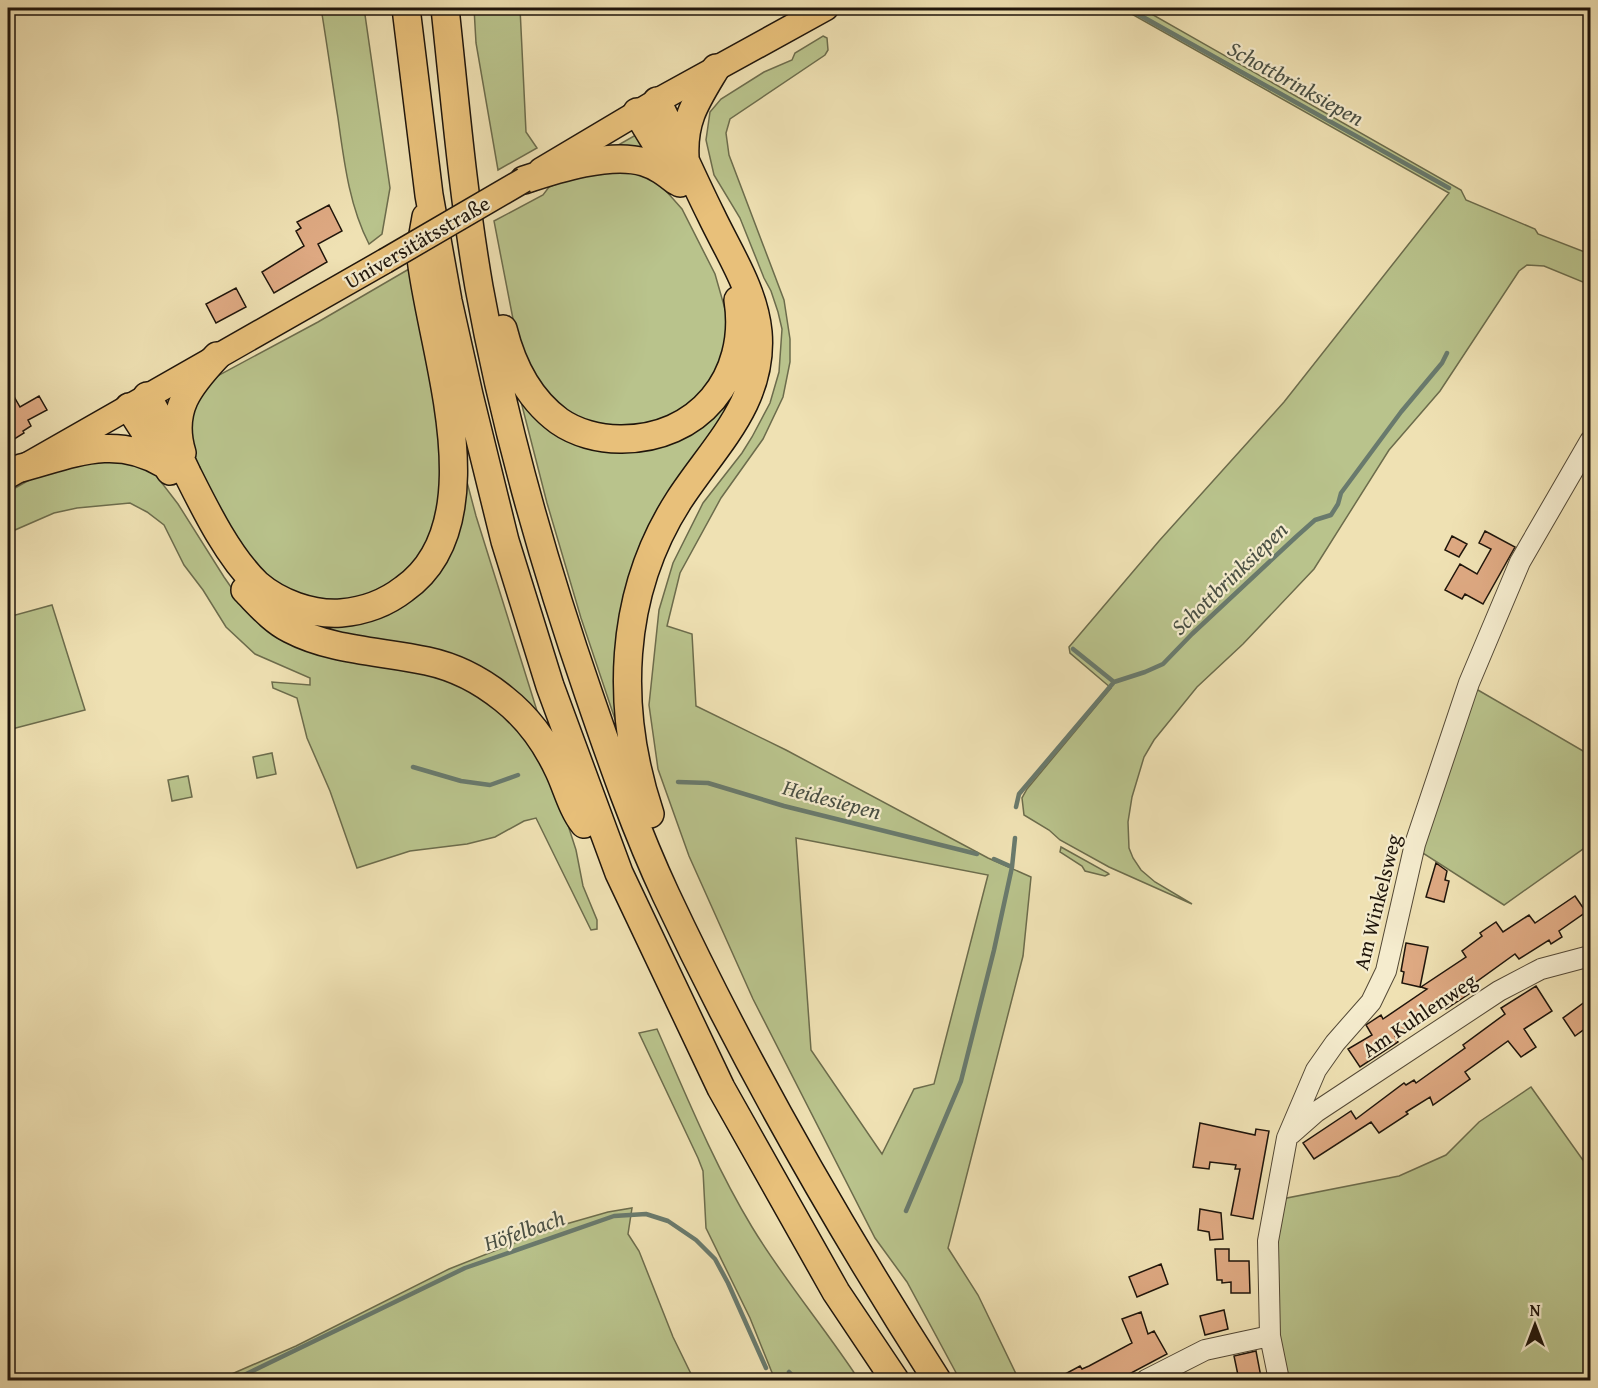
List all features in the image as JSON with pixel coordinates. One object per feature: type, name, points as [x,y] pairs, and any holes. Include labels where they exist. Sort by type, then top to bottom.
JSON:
[{"type":"highway","points":[[406,8],[429,195],[468,395],[505,541],[550,686],[620,873],[721,1088],[836,1292],[895,1380]]},
{"type":"highway","points":[[445,8],[464,183],[479,286],[500,385],[534,520],[558,601],[619,781],[665,892],[707,978],[803,1161],[937,1380]]},
{"type":"highway","points":[[686,159],[688,120],[693,106],[716,68]]},
{"type":"highway","points":[[464,183],[485,237],[508,348],[525,385],[546,410],[561,423],[594,436],[630,439],[666,432],[694,417],[719,392],[738,346],[740,314],[736,291],[720,251],[681,186],[647,106]]},
{"type":"highway","points":[[647,106],[686,159],[750,298],[758,332],[758,365],[754,383],[737,420],[679,501],[656,544],[638,598],[629,647],[627,697],[632,747],[643,792],[658,837],[706,949],[707,978]]},
{"type":"highway","points":[[524,180],[562,167],[631,159],[657,167],[681,186]]},
{"type":"highway","points":[[138,401],[176,468],[244,569],[259,585],[283,601],[314,611],[336,613],[372,607],[394,597],[412,584],[436,554],[449,522],[453,478],[448,404],[420,255],[429,195]]},
{"type":"highway","points":[[217,356],[186,394],[180,410],[176,468],[178,481],[244,589],[272,617],[289,628],[329,644],[417,659],[451,669],[488,687],[517,710],[545,745],[559,770],[578,817],[620,873]]},
{"type":"highway","points":[[14,472],[78,453],[105,448],[138,451],[176,468]]},
{"type":"main road","name":"Universitätsstraße","points":[[14,472],[385,261],[647,106],[826,8]]},
{"type":"street","name":"Am Winkelsweg","points":[[1279,1380],[1270,1336],[1268,1241],[1287,1138],[1316,1070],[1335,1043],[1363,1011],[1378,989],[1386,971],[1415,844],[1484,646],[1520,562],[1590,441]]},
{"type":"street","name":"Am Kuhlenweg","points":[[1287,1138],[1316,1112],[1499,991],[1541,969],[1590,956]]},
{"type":"street","points":[[1146,1380],[1205,1350],[1270,1336]]},
{"type":"green space","points":[[321,8],[364,8],[390,188],[382,234],[369,244],[362,229],[348,182]]},
{"type":"green space","points":[[474,8],[520,8],[526,132],[537,148],[498,170],[476,43]]},
{"type":"green space","points":[[1121,8],[1141,8],[1461,190],[1466,200],[1535,229],[1538,234],[1590,254],[1590,285],[1544,266],[1527,265],[1519,271],[1440,391],[1389,450],[1314,569],[1243,644],[1197,687],[1154,740],[1144,757],[1132,797],[1128,822],[1129,848],[1141,870],[1155,882],[1192,904],[1109,867],[1060,840],[1049,830],[1024,815],[1022,798],[1027,789],[1111,688],[1070,653],[1069,647],[1159,541],[1284,402],[1449,193]]},
{"type":"green space","points":[[823,36],[827,38],[828,50],[825,55],[730,119],[726,133],[729,155],[784,300],[790,339],[790,362],[783,397],[763,439],[721,498],[680,573],[667,626],[692,634],[696,706],[786,750],[988,858],[1031,877],[1023,956],[948,1248],[978,1295],[1019,1380],[960,1380],[907,1282],[875,1238],[753,999],[689,856],[658,769],[649,705],[659,610],[673,563],[703,503],[752,437],[770,403],[779,372],[782,329],[778,312],[740,218],[714,175],[706,140],[710,112],[721,99],[764,72],[792,60],[795,53]],"holes":[[[796,838],[988,875],[934,1084],[914,1089],[882,1154],[811,1050]]]},
{"type":"green space","points":[[641,132],[657,157],[606,152]]},
{"type":"green space","points":[[635,168],[659,183],[682,209],[715,274],[725,309],[742,395],[665,512],[623,743],[581,618],[547,503],[517,386],[524,356],[513,319],[494,221],[543,195],[549,187],[570,178]]},
{"type":"green space","points":[[409,269],[430,367],[441,447],[439,510],[420,558],[394,584],[359,598],[333,601],[306,598],[269,579],[246,551],[203,479],[192,449],[191,418],[198,393],[208,381],[318,322]]},
{"type":"green space","points":[[458,448],[476,516],[543,730],[516,700],[339,641],[294,612],[413,591]]},
{"type":"green space","points":[[120,455],[155,474],[178,504],[242,603],[348,659],[451,679],[475,692],[513,721],[537,754],[567,822],[576,850],[583,886],[597,920],[597,929],[591,930],[536,818],[524,821],[495,837],[467,844],[410,851],[357,868],[330,791],[307,738],[297,698],[273,688],[272,682],[310,685],[310,678],[255,654],[226,627],[184,565],[164,525],[147,512],[130,503],[77,508],[54,513],[8,533],[8,492],[70,462]]},
{"type":"green space","points":[[52,605],[85,710],[8,730],[8,617]]},
{"type":"green space","points":[[1471,686],[1590,755],[1590,844],[1504,905],[1418,850]]},
{"type":"green space","points":[[272,753],[276,774],[257,778],[253,757]]},
{"type":"green space","points":[[188,776],[192,797],[172,801],[168,780]]},
{"type":"green space","points":[[1061,847],[1109,874],[1105,876],[1085,871],[1082,866],[1060,852]]},
{"type":"green space","points":[[657,1029],[701,1129],[738,1203],[777,1266],[859,1380],[775,1380],[750,1318],[706,1228],[703,1171],[698,1158],[639,1033]]},
{"type":"green space","points":[[1531,1087],[1590,1170],[1590,1380],[1284,1380],[1277,1335],[1275,1290],[1282,1199],[1399,1176],[1446,1155],[1479,1122]]},
{"type":"green space","points":[[632,1208],[628,1234],[639,1251],[673,1337],[694,1380],[218,1380],[296,1346],[449,1269],[552,1228],[608,1212]]},
{"type":"building","points":[[329,205],[342,231],[318,244],[327,262],[274,293],[262,272],[304,246],[296,231],[301,228],[297,222]]},
{"type":"building","points":[[236,288],[246,307],[216,323],[206,304]]},
{"type":"building","points":[[8,386],[20,407],[39,396],[47,410],[28,420],[31,426],[8,443]]},
{"type":"building","points":[[1485,531],[1515,547],[1483,604],[1465,594],[1462,599],[1445,590],[1460,564],[1477,574],[1491,549],[1479,543]]},
{"type":"building","points":[[1452,536],[1467,544],[1459,557],[1445,550]]},
{"type":"building","points":[[1436,863],[1447,871],[1445,880],[1449,881],[1444,902],[1426,897]]},
{"type":"building","points":[[1575,896],[1586,912],[1559,931],[1562,937],[1551,944],[1549,940],[1519,959],[1515,954],[1472,985],[1475,990],[1446,1009],[1443,1004],[1395,1036],[1398,1042],[1360,1067],[1348,1049],[1372,1035],[1366,1025],[1381,1015],[1383,1019],[1427,989],[1421,987],[1466,957],[1462,951],[1482,936],[1480,933],[1496,922],[1503,932],[1529,915],[1535,923]]},
{"type":"building","points":[[1406,943],[1428,947],[1420,987],[1402,983],[1404,972],[1401,971]]},
{"type":"building","points":[[1536,986],[1552,1011],[1524,1029],[1536,1047],[1521,1057],[1508,1041],[1465,1072],[1470,1079],[1433,1105],[1430,1097],[1379,1133],[1371,1122],[1314,1159],[1303,1143],[1351,1111],[1356,1119],[1404,1083],[1406,1085],[1414,1080],[1416,1083],[1465,1048],[1463,1045],[1505,1014],[1501,1008]]},
{"type":"building","points":[[1586,1001],[1590,1008],[1590,1025],[1575,1036],[1563,1018]]},
{"type":"building","points":[[1200,1123],[1255,1135],[1256,1129],[1269,1131],[1253,1219],[1231,1215],[1240,1169],[1235,1169],[1236,1165],[1210,1162],[1209,1169],[1193,1167]]},
{"type":"building","points":[[1200,1209],[1221,1213],[1223,1239],[1210,1240],[1209,1232],[1198,1230]]},
{"type":"building","points":[[1215,1249],[1229,1249],[1229,1261],[1249,1261],[1250,1293],[1231,1293],[1231,1282],[1222,1283],[1222,1280],[1217,1280]]},
{"type":"building","points":[[1161,1264],[1168,1284],[1137,1297],[1129,1277]]},
{"type":"building","points":[[1224,1310],[1228,1329],[1205,1335],[1200,1316]]},
{"type":"building","points":[[1141,1312],[1148,1334],[1154,1331],[1167,1354],[1118,1380],[1054,1380],[1080,1366],[1082,1369],[1089,1366],[1132,1343],[1122,1319]]},
{"type":"building","points":[[1256,1351],[1261,1377],[1239,1380],[1234,1356]]},
{"type":"waterway","name":"Schottbrinksiepen","points":[[1127,8],[1449,188]]},
{"type":"waterway","name":"Schottbrinksiepen","points":[[1016,807],[1019,794],[1114,682],[1163,664],[1192,634],[1315,520],[1331,515],[1338,504],[1341,493],[1401,412],[1442,363],[1447,353]]},
{"type":"waterway","points":[[1073,649],[1114,682]]},
{"type":"waterway","name":"Heidesiepen","points":[[413,767],[461,781],[490,785],[518,775]]},
{"type":"waterway","name":"Heidesiepen","points":[[678,782],[708,783],[784,806],[977,854]]},
{"type":"waterway","points":[[906,1211],[961,1081],[994,950],[1012,867],[1015,838]]},
{"type":"waterway","name":"Heidesiepen","points":[[994,859],[1012,867]]},
{"type":"waterway","name":"Höfelbach","points":[[234,1380],[465,1268],[614,1216],[646,1214],[668,1221],[696,1240],[715,1259],[766,1368]]},
{"type":"waterway","name":"Höfelbach","points":[[789,1372],[797,1380]]}]
